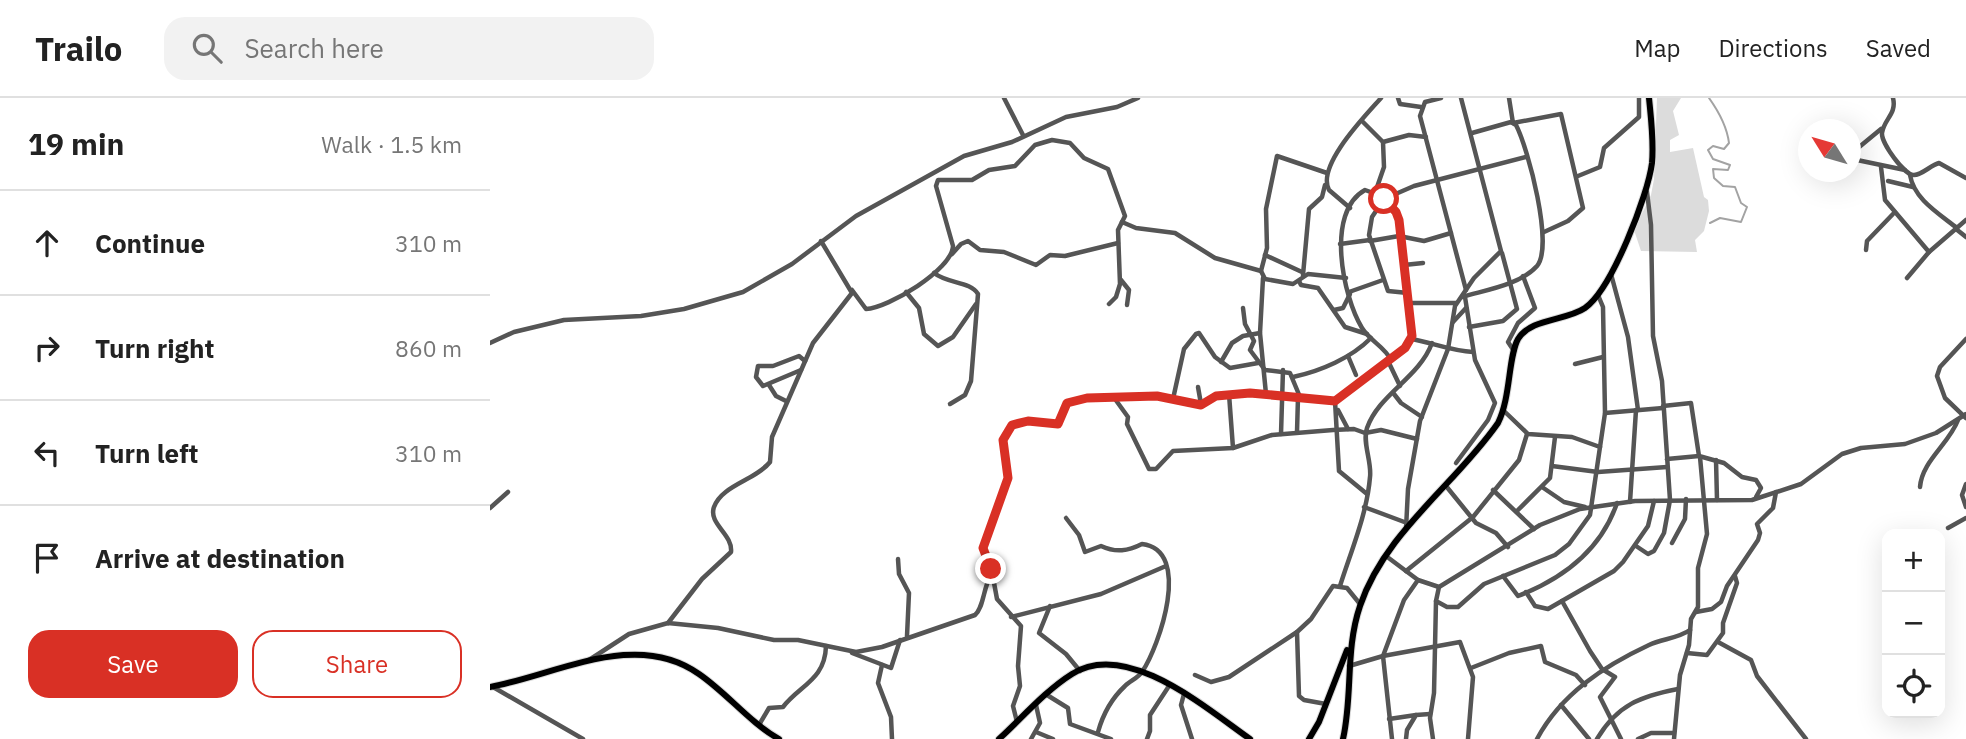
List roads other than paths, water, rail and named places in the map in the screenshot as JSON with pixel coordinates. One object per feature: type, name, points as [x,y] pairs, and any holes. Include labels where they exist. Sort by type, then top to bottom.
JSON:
[{"type":"main road","points":[[1312,737],[1350,642],[1360,605],[1386,556],[1406,526],[1446,486],[1488,437],[1504,411],[1517,341],[1527,331],[1573,315],[1598,295],[1611,273],[1646,188],[1652,155],[1650,98]]},
{"type":"main road","points":[[1343,739],[1350,642]]},
{"type":"main road","points":[[491,687],[589,660],[624,656],[679,663],[700,674],[779,739]]},
{"type":"main road","points":[[999,739],[1047,695],[1080,671],[1098,665],[1126,666],[1142,671],[1184,694],[1250,739]]},
{"type":"main road","points":[[1346,726],[1350,739]]},
{"type":"street","points":[[1004,98],[1023,135]]},
{"type":"street","points":[[490,344],[514,332],[564,320],[641,316],[722,300],[772,276],[856,216],[964,156],[1012,142],[1023,135],[1048,128],[1069,116],[1116,107],[1138,98]]},
{"type":"street","points":[[1122,222],[1136,228],[1175,233],[1215,258],[1293,284],[1299,281],[1303,274],[1309,209],[1322,197],[1327,173],[1342,145],[1381,98]]},
{"type":"street","points":[[1398,98],[1400,104],[1441,98]]},
{"type":"street","points":[[1461,98],[1517,309],[1503,321],[1469,327]]},
{"type":"street","points":[[1464,294],[1511,282],[1523,276],[1540,261],[1544,232],[1519,130],[1513,122],[1508,98]]},
{"type":"street","points":[[1578,176],[1601,167],[1604,148],[1639,117],[1639,98]]},
{"type":"street","points":[[1893,98],[1894,110],[1884,126],[1861,144],[1855,154],[1860,162],[1906,170]]},
{"type":"street","points":[[1423,102],[1426,137],[1451,233],[1473,352],[1495,405],[1489,420],[1456,463]]},
{"type":"street","points":[[1472,133],[1513,122],[1561,114],[1578,176],[1583,209],[1544,232]]},
{"type":"street","points":[[1363,122],[1382,142],[1384,167],[1375,193]]},
{"type":"street","points":[[1884,126],[1885,145],[1910,175],[1913,187],[1922,199],[1966,237]]},
{"type":"street","points":[[1382,142],[1409,135],[1426,137]]},
{"type":"street","points":[[951,255],[953,246],[937,181],[972,180],[989,170],[1015,166],[1035,145],[1052,140],[1065,141],[1084,158],[1108,169],[1124,211],[1118,243],[1121,280],[1118,293],[1109,304]]},
{"type":"street","points":[[1266,394],[1260,333],[1262,274],[1266,209],[1276,156],[1327,173]]},
{"type":"street","points":[[1408,293],[1389,292],[1382,280],[1370,240],[1372,217],[1384,199],[1400,191],[1481,166],[1526,157]]},
{"type":"street","points":[[1910,175],[1939,163],[1966,177]]},
{"type":"street","points":[[1881,167],[1883,195],[1894,214],[1907,223],[1929,252]]},
{"type":"street","points":[[1326,181],[1329,190],[1350,208]]},
{"type":"street","points":[[1888,181],[1913,187]]},
{"type":"street","points":[[1636,545],[1648,554],[1654,551],[1665,529],[1670,500],[1661,370],[1653,337],[1651,225],[1646,188]]},
{"type":"street","points":[[1017,723],[1013,706],[1020,686],[1018,666],[1022,636],[1019,624],[996,599],[992,572],[983,548],[1009,473],[1003,440],[1008,429],[1028,421],[1058,424],[1064,406],[1072,401],[1157,396],[1201,405],[1216,396],[1266,394],[1335,401],[1390,361],[1412,339],[1410,303],[1396,212],[1375,193],[1362,192],[1350,208],[1340,244],[1346,278],[1356,316],[1390,361],[1400,386]]},
{"type":"street","points":[[1866,250],[1867,241],[1894,214]]},
{"type":"street","points":[[1907,278],[1929,252],[1966,220]]},
{"type":"street","points":[[1340,244],[1399,236],[1424,241],[1451,233]]},
{"type":"street","points":[[821,241],[863,306],[869,310],[906,292],[934,273],[961,244],[968,241],[980,250],[1004,252],[1036,265],[1050,255],[1065,256],[1118,243]]},
{"type":"street","points":[[1364,506],[1406,526],[1408,489],[1422,416],[1448,349],[1456,303],[1501,251]]},
{"type":"street","points":[[1265,255],[1303,274],[1346,278]]},
{"type":"street","points":[[1404,265],[1423,263]]},
{"type":"street","points":[[934,273],[949,283],[975,289],[977,303],[971,381],[965,395],[950,404]]},
{"type":"street","points":[[1611,273],[1628,337],[1637,410],[1630,502]]},
{"type":"street","points":[[1514,351],[1508,338],[1535,308],[1523,276]]},
{"type":"street","points":[[1121,280],[1129,290],[1127,304]]},
{"type":"street","points":[[1334,310],[1343,308],[1349,293],[1382,280]]},
{"type":"street","points":[[1299,281],[1301,285],[1317,288],[1347,328],[1369,336]]},
{"type":"street","points":[[668,623],[702,579],[731,552],[731,544],[714,518],[713,509],[725,493],[769,464],[771,440],[819,334],[852,290]]},
{"type":"street","points":[[906,292],[919,308],[924,334],[938,346],[953,337],[977,303]]},
{"type":"street","points":[[1436,601],[1447,607],[1458,607],[1482,586],[1558,553],[1586,521],[1598,472],[1605,413],[1603,307],[1598,295]]},
{"type":"street","points":[[1410,303],[1456,303]]},
{"type":"street","points":[[1453,322],[1467,308]]},
{"type":"street","points":[[1243,309],[1245,324],[1254,341],[1250,352],[1258,363],[1265,370],[1283,370],[1293,377],[1299,397],[1297,432]]},
{"type":"street","points":[[1221,362],[1231,343],[1260,333]]},
{"type":"street","points":[[1173,398],[1184,349],[1196,334],[1203,338],[1221,362],[1233,368],[1258,363]]},
{"type":"street","points":[[1293,377],[1317,371],[1348,356],[1369,336]]},
{"type":"street","points":[[1412,339],[1448,349],[1473,352]]},
{"type":"street","points":[[1963,417],[1945,398],[1937,376],[1966,339]]},
{"type":"street","points":[[1340,586],[1364,506],[1371,472],[1365,433],[1374,416],[1420,365],[1432,343]]},
{"type":"street","points":[[802,370],[763,386],[758,381],[756,372],[758,366],[771,367],[799,355],[806,362]]},
{"type":"street","points":[[1348,356],[1356,375]]},
{"type":"street","points":[[1575,364],[1580,366],[1603,357]]},
{"type":"street","points":[[1281,434],[1283,370]]},
{"type":"street","points":[[769,385],[787,402]]},
{"type":"street","points":[[1198,387],[1201,405]]},
{"type":"street","points":[[1394,393],[1401,402],[1422,416]]},
{"type":"street","points":[[1229,394],[1233,448]]},
{"type":"street","points":[[1115,399],[1128,417],[1127,424],[1149,469],[1156,468],[1173,451],[1233,448],[1297,432],[1348,429],[1365,433],[1381,430],[1417,439]]},
{"type":"street","points":[[1335,401],[1348,429]]},
{"type":"street","points":[[1335,401],[1339,472],[1367,494]]},
{"type":"street","points":[[1605,413],[1688,402],[1693,405],[1700,480],[1706,500],[1707,534],[1698,568],[1696,612],[1691,619],[1687,653],[1678,689],[1674,736],[1647,734],[1638,739]]},
{"type":"street","points":[[1504,411],[1527,433],[1572,437],[1600,447]]},
{"type":"street","points":[[1433,739],[1430,714],[1434,693],[1433,647],[1439,587],[1534,529],[1589,507],[1617,503],[1686,499],[1752,500],[1801,484],[1842,454],[1861,448],[1905,444],[1963,417]]},
{"type":"street","points":[[1920,487],[1923,474],[1963,417]]},
{"type":"street","points":[[1406,571],[1472,518],[1521,455],[1527,433]]},
{"type":"street","points":[[1517,511],[1549,480],[1555,436]]},
{"type":"street","points":[[1667,459],[1699,456],[1716,460],[1759,482],[1761,492],[1752,500]]},
{"type":"street","points":[[1716,460],[1717,500]]},
{"type":"street","points":[[1552,466],[1598,472],[1667,467]]},
{"type":"street","points":[[1966,484],[1962,495],[1966,507]]},
{"type":"street","points":[[1446,486],[1472,518],[1496,533],[1508,547]]},
{"type":"street","points":[[1542,487],[1564,502],[1589,507]]},
{"type":"street","points":[[1493,491],[1534,529]]},
{"type":"street","points":[[490,508],[508,492]]},
{"type":"street","points":[[1696,612],[1716,607],[1758,540],[1760,533],[1757,524],[1773,508],[1776,492]]},
{"type":"street","points":[[1672,543],[1685,519],[1686,499]]},
{"type":"street","points":[[1525,592],[1531,603],[1548,609],[1614,571],[1648,526],[1654,501]]},
{"type":"street","points":[[1503,576],[1517,596],[1563,573],[1583,557],[1610,521],[1617,503]]},
{"type":"street","points":[[1066,518],[1081,538],[1083,551],[1101,546],[1110,550],[1127,551],[1145,544],[1157,550],[1166,566],[1171,588],[1142,671],[1112,701],[1103,715],[1098,732]]},
{"type":"street","points":[[1948,528],[1966,518]]},
{"type":"street","points":[[1386,556],[1418,580],[1439,587]]},
{"type":"street","points":[[898,559],[899,574],[909,593],[907,636]]},
{"type":"street","points":[[1011,617],[1122,587],[1166,566]]},
{"type":"street","points":[[850,652],[864,652],[975,615],[981,609],[984,588],[992,572]]},
{"type":"street","points":[[1687,653],[1705,656],[1718,642],[1737,583],[1735,576]]},
{"type":"street","points":[[1392,739],[1383,656],[1404,600],[1418,580]]},
{"type":"street","points":[[1195,675],[1211,682],[1223,680],[1297,632],[1311,619],[1330,588],[1340,586],[1347,589],[1360,605]]},
{"type":"street","points":[[1562,601],[1602,669],[1615,678],[1600,697],[1621,739]]},
{"type":"street","points":[[1049,607],[1039,633],[1066,654],[1080,671]]},
{"type":"street","points":[[589,660],[624,636],[668,623],[826,646],[893,667],[901,639]]},
{"type":"street","points":[[1537,739],[1561,705],[1602,669],[1632,653],[1690,630]]},
{"type":"street","points":[[1297,632],[1299,696],[1327,704]]},
{"type":"street","points":[[1349,666],[1383,656],[1459,641],[1471,668],[1473,691],[1468,739]]},
{"type":"street","points":[[1718,642],[1752,662],[1757,676],[1805,739]]},
{"type":"street","points":[[759,725],[767,709],[783,707],[793,695],[808,686],[821,668],[826,646]]},
{"type":"street","points":[[1471,668],[1509,653],[1541,646],[1545,662],[1576,675],[1585,685]]},
{"type":"street","points":[[881,665],[878,683],[891,717],[892,739]]},
{"type":"street","points":[[1147,739],[1150,715],[1170,686]]},
{"type":"street","points":[[491,687],[583,739]]},
{"type":"street","points":[[1597,739],[1610,718],[1621,709],[1642,699],[1678,689]]},
{"type":"street","points":[[1184,694],[1181,705],[1187,716],[1192,739]]},
{"type":"street","points":[[1047,695],[1068,708],[1070,724],[1098,732],[1111,739]]},
{"type":"street","points":[[1031,739],[1040,719],[1037,705]]},
{"type":"street","points":[[1561,705],[1589,739]]},
{"type":"street","points":[[1390,719],[1430,714]]},
{"type":"street","points":[[1406,739],[1407,730],[1417,715]]},
{"type":"street","points":[[1036,732],[1053,739]]},
{"type":"waterway","points":[[1709,98],[1722,120],[1729,143],[1724,149],[1713,146],[1708,150],[1713,159],[1730,165],[1728,170],[1713,169],[1714,178],[1723,186],[1735,187],[1741,203],[1747,207],[1741,222],[1720,218],[1710,223]]}]
